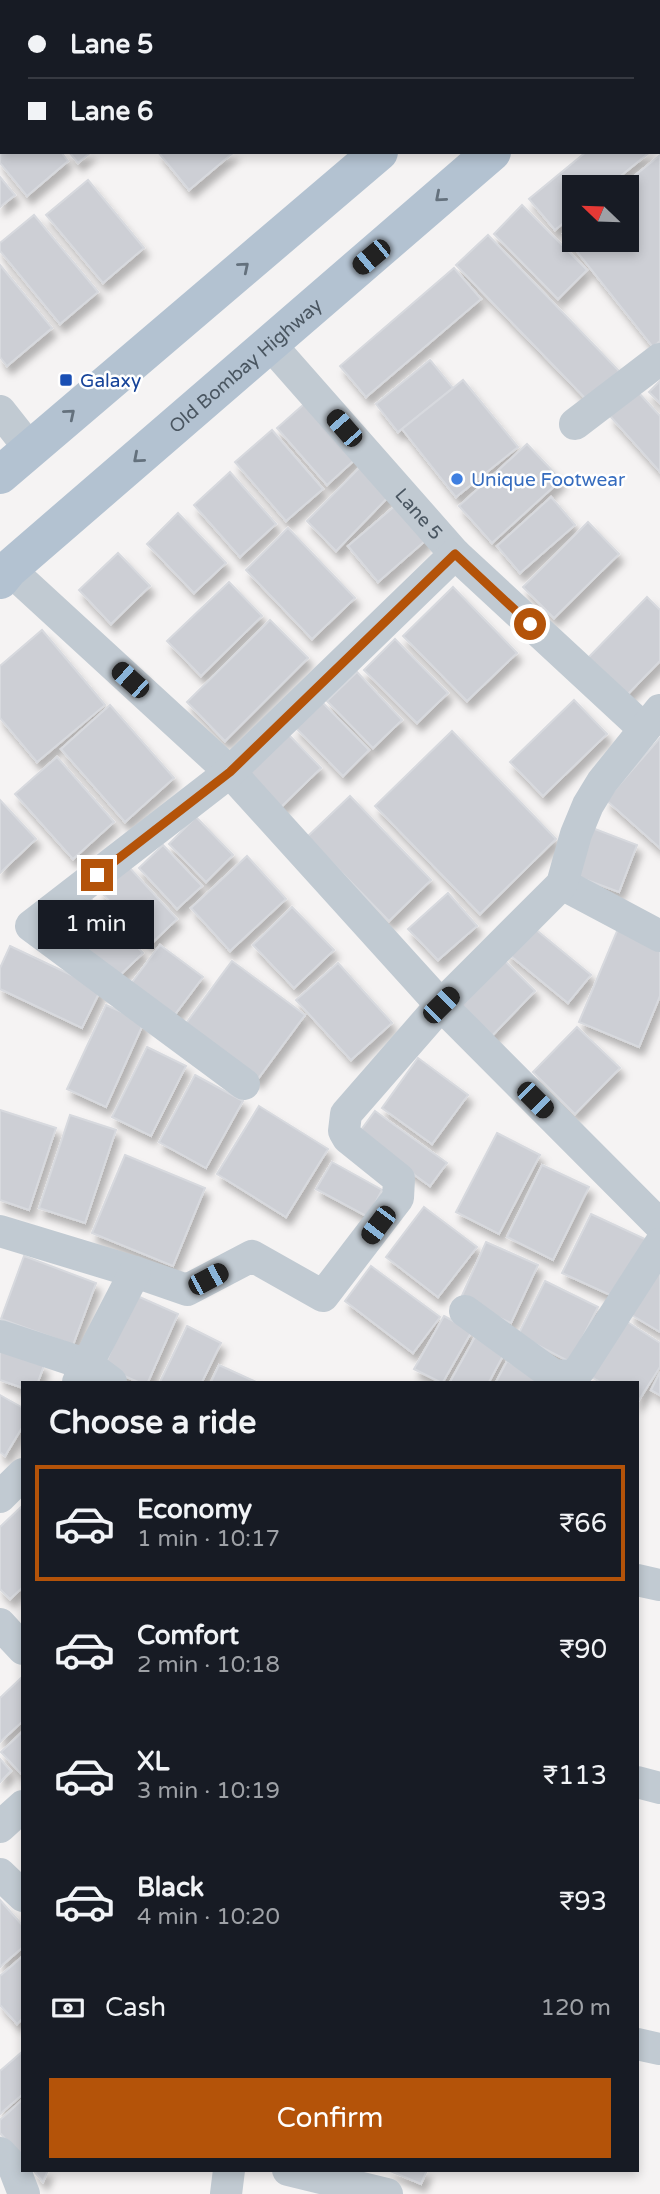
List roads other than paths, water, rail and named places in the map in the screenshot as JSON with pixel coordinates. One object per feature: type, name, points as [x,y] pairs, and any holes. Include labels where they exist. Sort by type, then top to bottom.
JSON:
[{"type":"main road","points":[[0,475],[377,154]]},
{"type":"main road","name":"Old Bombay Highway","points":[[5,575],[490,154]]},
{"type":"street","name":"Lane 5","points":[[270,344],[455,554],[652,719]]},
{"type":"street","points":[[575,424],[660,359]]},
{"type":"street","points":[[0,411],[30,449]]},
{"type":"street","points":[[244,1084],[31,926],[230,772],[455,554]]},
{"type":"street","points":[[5,575],[230,772],[441,1005],[660,1225]]},
{"type":"street","points":[[0,1231],[187,1290],[252,1256],[323,1296],[391,1207],[400,1190],[399,1179],[348,1138],[344,1131],[346,1114],[441,1005],[562,884],[576,834],[588,805],[602,782],[652,719]]},
{"type":"street","points":[[562,884],[660,936]]},
{"type":"street","points":[[465,1311],[553,1375],[572,1376],[580,1370],[660,1244]]},
{"type":"street","points":[[0,1336],[92,1377],[135,1272]]},
{"type":"street","points":[[0,1497],[21,1476]]},
{"type":"street","points":[[639,1580],[660,1585]]},
{"type":"street","points":[[0,1624],[21,1647]]},
{"type":"street","points":[[639,1783],[660,1788]]},
{"type":"street","points":[[0,1827],[21,1808]]},
{"type":"street","points":[[0,1874],[21,1894]]},
{"type":"street","points":[[639,2044],[660,2049]]},
{"type":"street","points":[[0,2153],[14,2168],[24,2194]]},
{"type":"street","points":[[226,2194],[229,2172]]},
{"type":"street","points":[[296,2172],[387,2194]]},
{"type":"place","name":"Galaxy","points":[[66,380]]},
{"type":"place","name":"Unique Footwear","points":[[457,479]]}]
